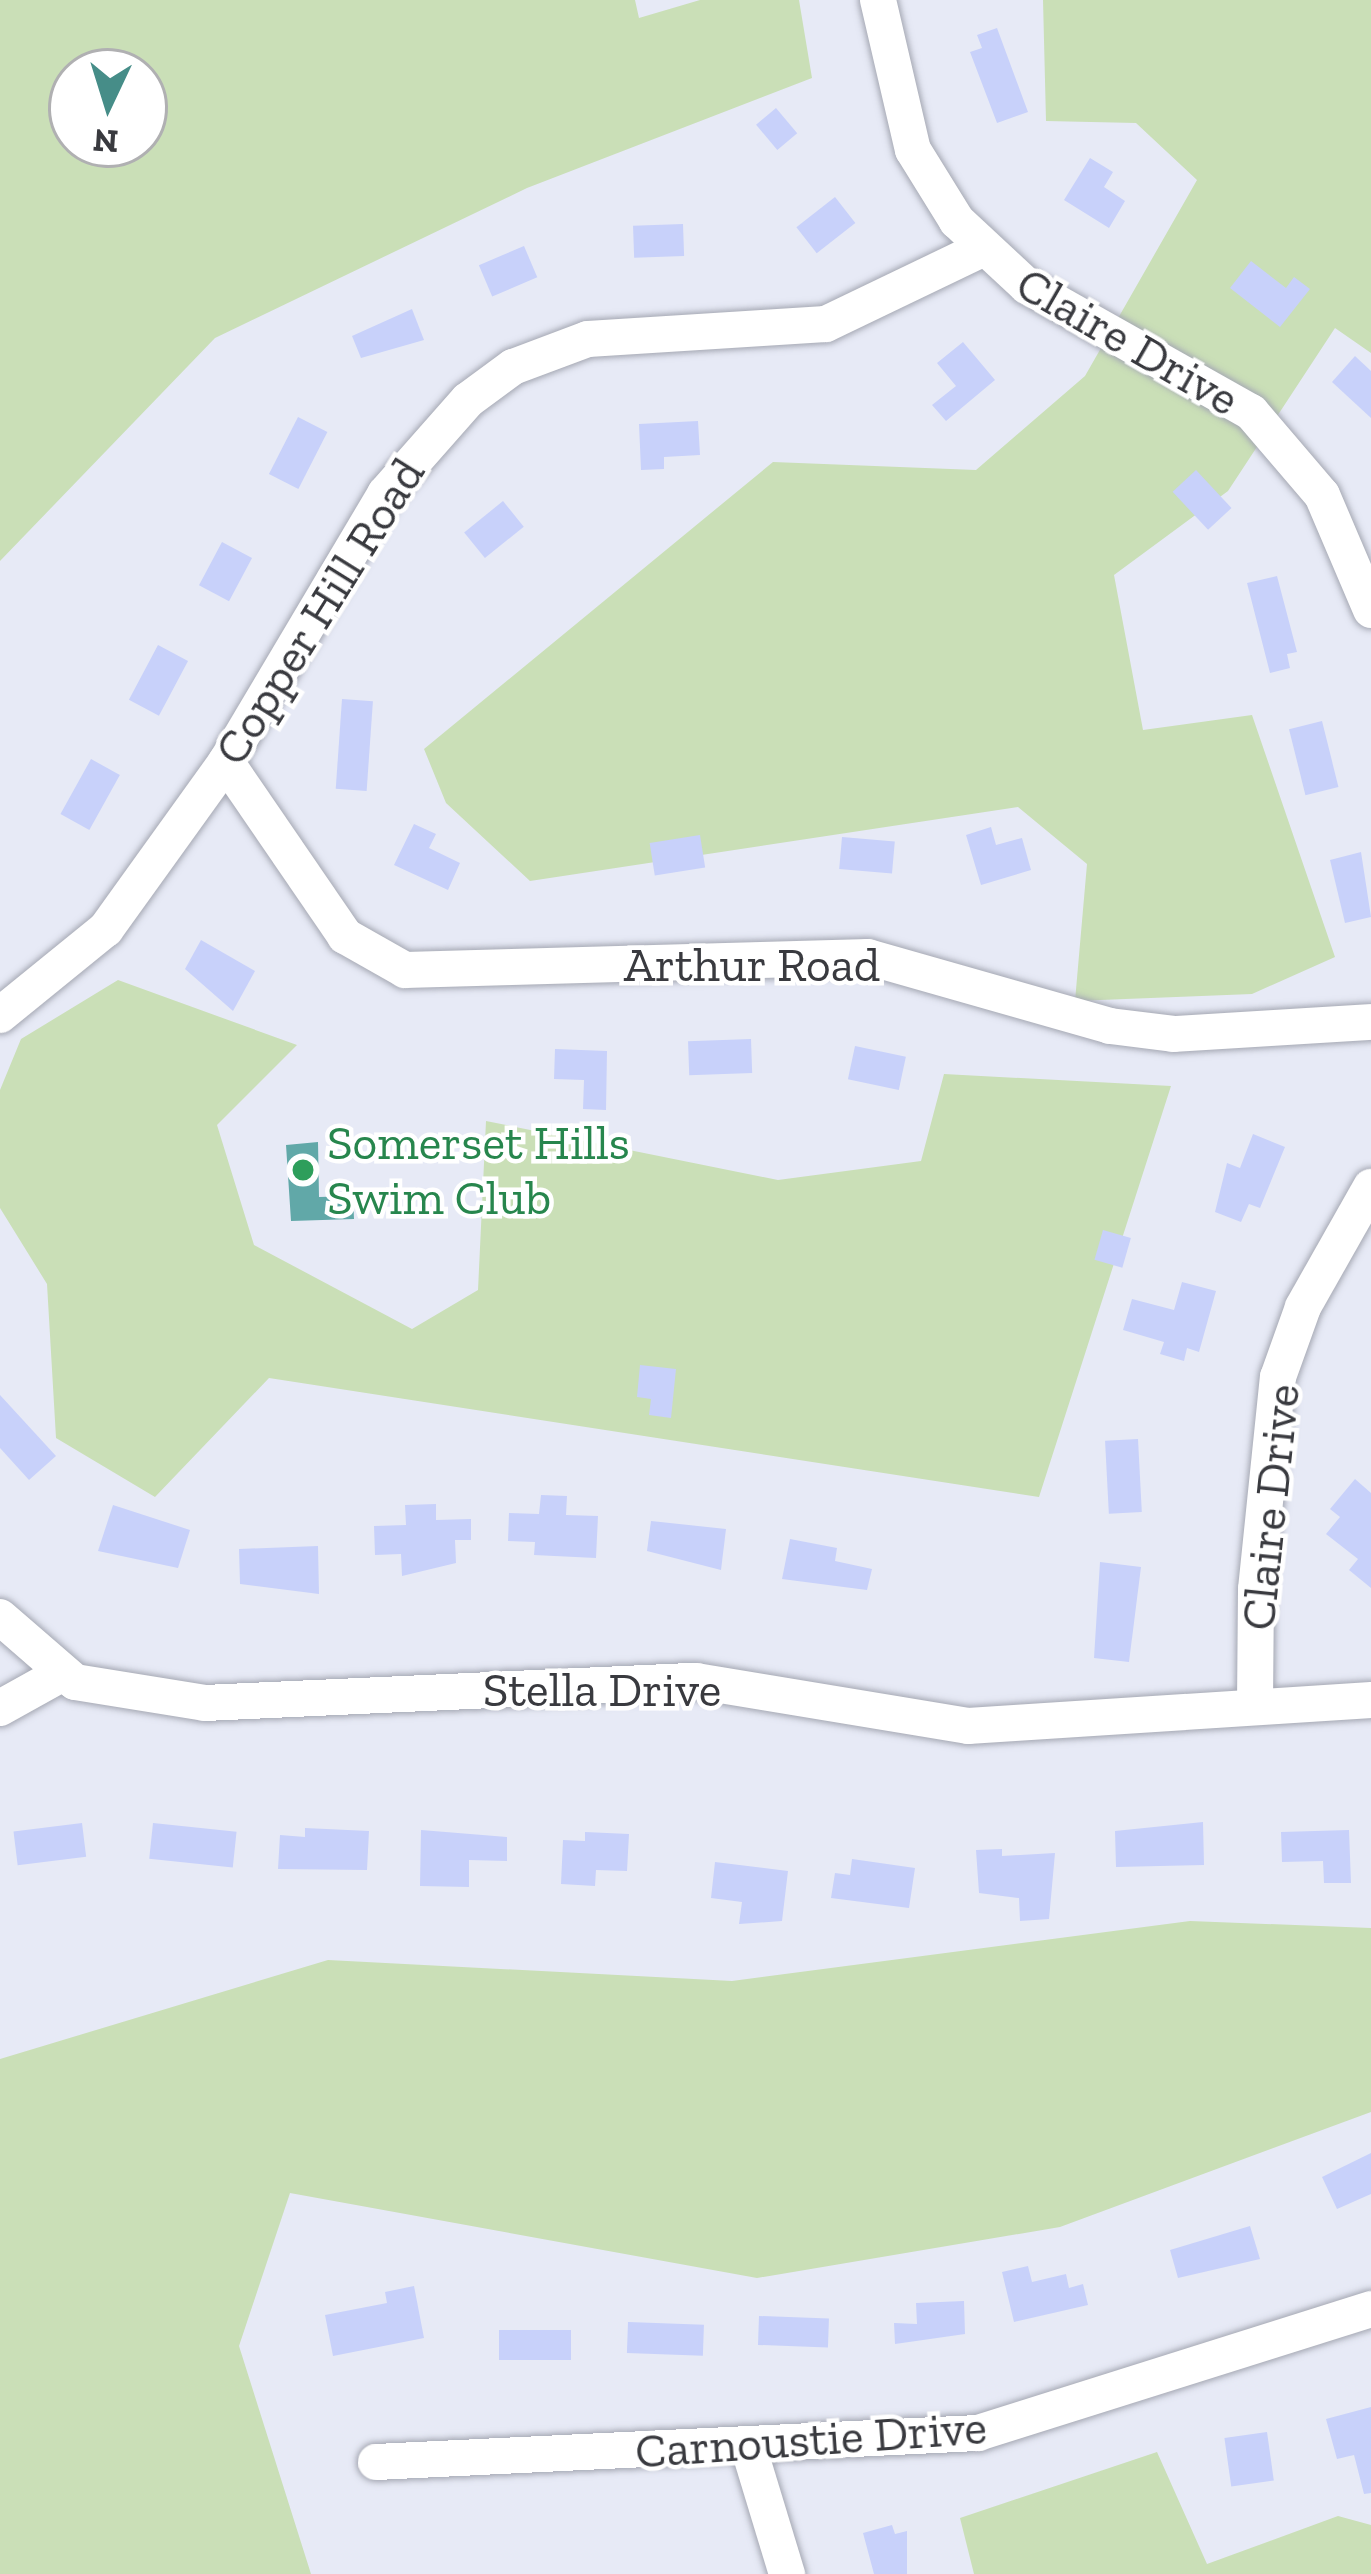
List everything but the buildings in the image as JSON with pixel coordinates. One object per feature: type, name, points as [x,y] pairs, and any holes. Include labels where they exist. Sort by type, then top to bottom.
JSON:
[{"type":"street","name":"Claire Drive","points":[[878,0],[913,150],[982,249],[1027,286],[1251,412],[1322,495],[1371,610]]},
{"type":"street","name":"Copper Hill Road","points":[[0,1015],[106,928],[226,762],[412,456],[513,367],[589,339],[826,324],[982,249]]},
{"type":"street","name":"Arthur Road","points":[[226,762],[345,936],[405,970],[868,957],[1110,1026],[1174,1034],[1371,1022]]},
{"type":"street","name":"Claire Drive","points":[[1255,1704],[1261,1509],[1278,1377],[1304,1306],[1371,1186]]},
{"type":"street","name":"Stella Drive","points":[[0,1617],[61,1674],[119,1695],[205,1703],[697,1681],[968,1726],[1371,1700]]},
{"type":"street","points":[[0,1708],[61,1674]]},
{"type":"street","name":"Carnoustie Drive","points":[[376,2462],[749,2449],[978,2434],[1371,2309]]},
{"type":"street","points":[[749,2449],[787,2574]]},
{"type":"shaded area","points":[[0,0],[635,0],[639,18],[700,0],[799,0],[812,78],[527,188],[215,338],[0,561]]},
{"type":"shaded area","points":[[1043,0],[1371,0],[1371,353],[1335,328],[1228,491],[1114,575],[1143,730],[1252,715],[1335,957],[1252,994],[1075,1001],[1087,864],[1018,807],[530,881],[446,803],[424,749],[773,462],[976,470],[1085,376],[1197,180],[1136,123],[1046,121]]},
{"type":"shaded area","points":[[118,980],[297,1045],[217,1125],[254,1245],[412,1329],[478,1290],[486,1121],[778,1180],[921,1161],[944,1074],[1171,1086],[1039,1497],[269,1378],[155,1497],[56,1438],[47,1284],[0,1208],[0,1090],[21,1039]]},
{"type":"shaded area","name":"Somerset Hills Swim Club","points":[[318,1142],[319,1197],[353,1196],[354,1219],[291,1221],[286,1145]]},
{"type":"shaded area","points":[[1190,1921],[1371,1928],[1371,2112],[1060,2227],[757,2278],[290,2193],[239,2346],[311,2574],[0,2574],[0,2059],[328,1960],[732,1981]]},
{"type":"shaded area","points":[[1157,2452],[1207,2564],[1338,2516],[1371,2525],[1371,2574],[974,2574],[960,2518]]},
{"type":"place","name":"Somerset Hills Swim Club","points":[[303,1170]]}]
